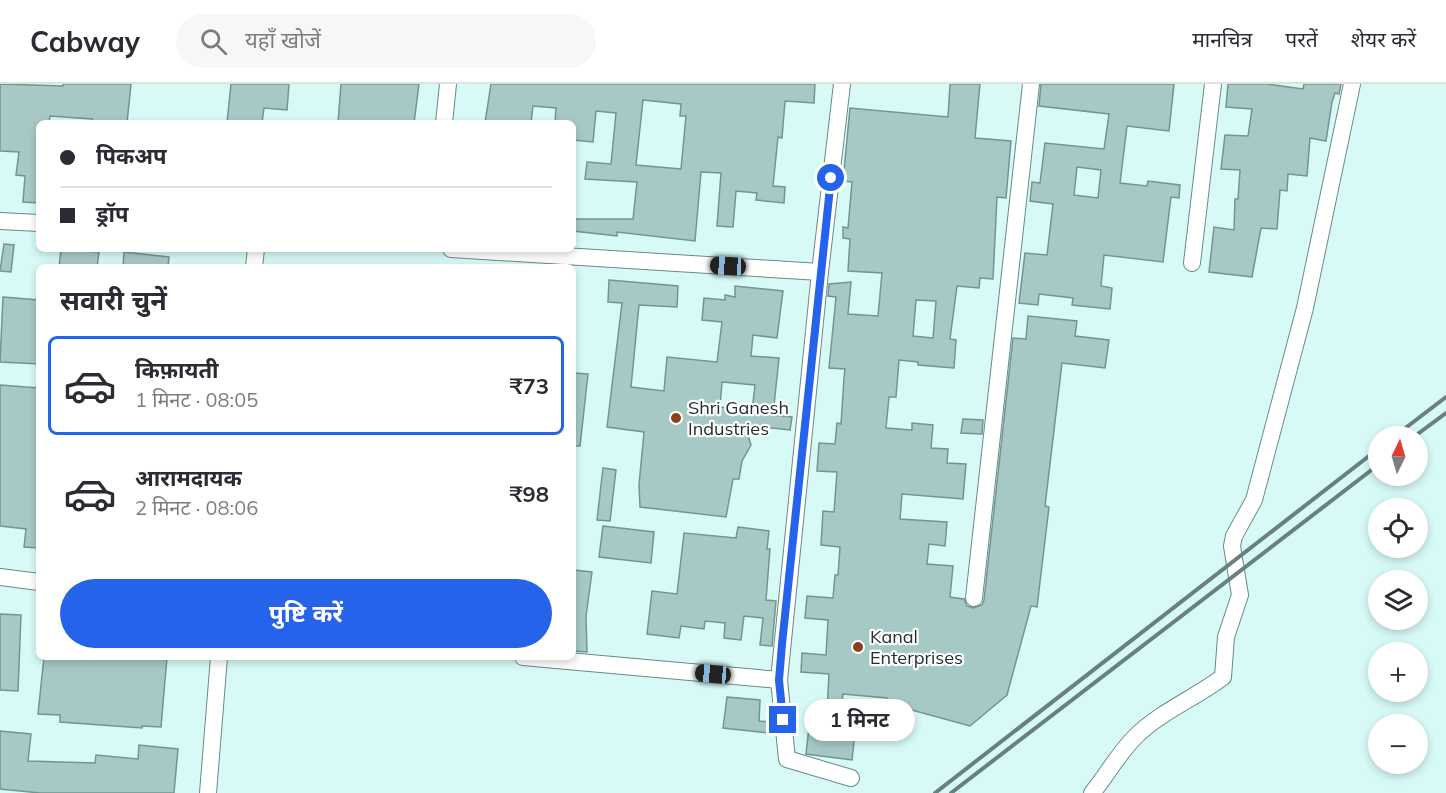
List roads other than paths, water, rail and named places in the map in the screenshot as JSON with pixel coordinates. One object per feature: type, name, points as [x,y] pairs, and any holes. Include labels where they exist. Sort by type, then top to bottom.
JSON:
[{"type":"street","points":[[444,120],[448,84]]},
{"type":"street","points":[[842,84],[820,272],[779,680],[787,759],[851,778]]},
{"type":"street","points":[[974,598],[1031,84]]},
{"type":"street","points":[[1192,263],[1213,84]]},
{"type":"street","points":[[1092,793],[1135,737],[1151,723],[1199,695],[1223,677],[1226,637],[1240,595],[1232,546],[1234,536],[1254,500],[1305,308],[1352,84]]},
{"type":"street","points":[[0,221],[36,223]]},
{"type":"street","points":[[499,252],[820,272]]},
{"type":"street","points":[[0,577],[36,582]]},
{"type":"street","points":[[208,793],[219,660]]},
{"type":"street","points":[[556,660],[779,680]]},
{"type":"railway","points":[[1408,426],[1446,397]]},
{"type":"railway","points":[[1428,426],[1446,413]]},
{"type":"railway","points":[[935,793],[1368,457]]},
{"type":"railway","points":[[951,793],[1368,473]]},
{"type":"place","name":"Shri Ganesh Industries","points":[[676,418]]},
{"type":"place","name":"Kanal Enterprises","points":[[858,647]]}]
